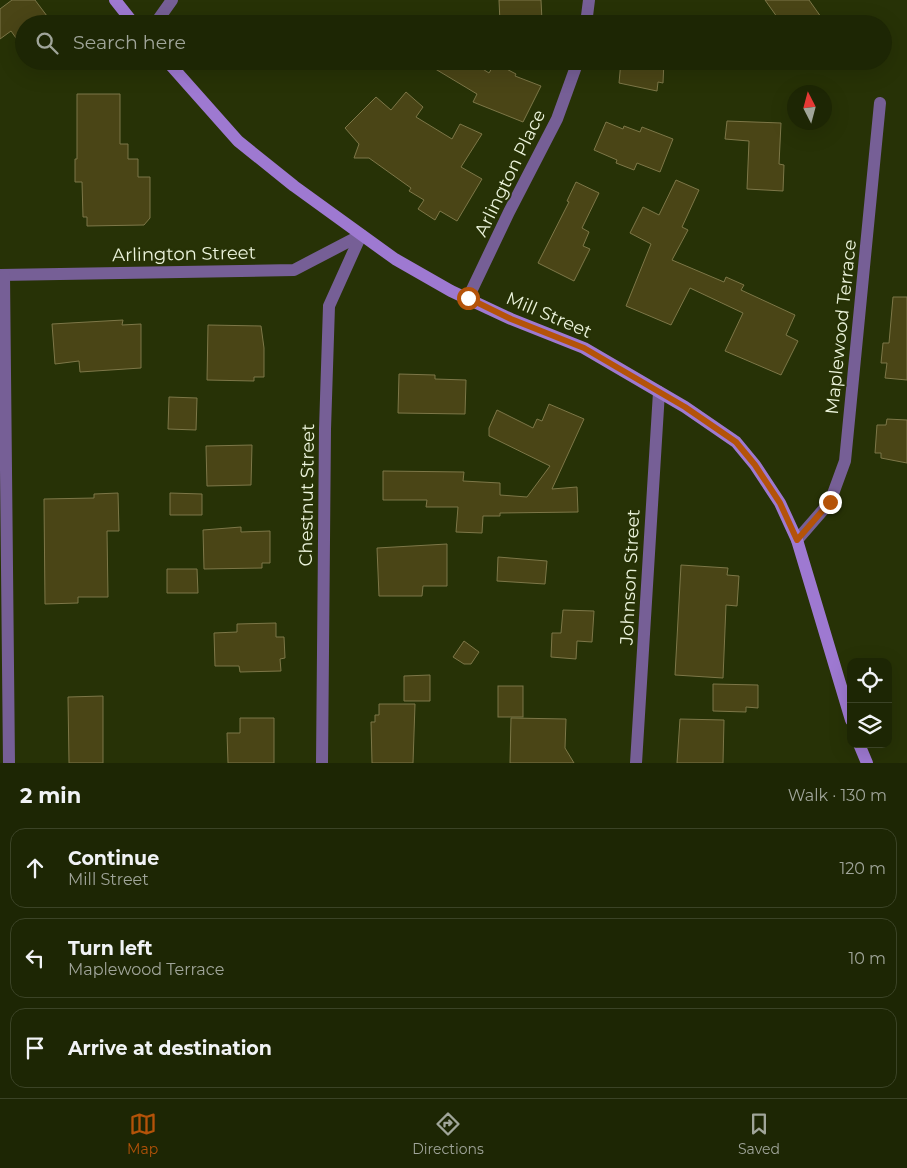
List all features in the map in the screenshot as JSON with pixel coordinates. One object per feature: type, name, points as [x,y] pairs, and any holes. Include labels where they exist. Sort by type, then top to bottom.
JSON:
[{"type":"main road","points":[[115,0],[127,15]]},
{"type":"main road","name":"Mill Street","points":[[175,70],[238,141],[294,186],[395,259],[511,319],[584,348],[685,407],[736,442],[755,465],[780,503],[797,540],[847,707]]},
{"type":"main road","points":[[861,748],[867,763]]},
{"type":"street","points":[[161,15],[172,0]]},
{"type":"street","points":[[587,15],[589,0]]},
{"type":"street","name":"Arlington Place","points":[[468,298],[509,212],[557,119],[575,70]]},
{"type":"street","name":"Maplewood Terrace","points":[[797,540],[830,502],[845,462],[880,103]]},
{"type":"street","name":"Arlington Street","points":[[2,275],[294,270],[361,235]]},
{"type":"street","name":"Chestnut Street","points":[[322,763],[324,429],[329,306],[361,235]]},
{"type":"street","points":[[2,275],[9,763]]},
{"type":"street","name":"Johnson Street","points":[[636,763],[658,392]]},
{"type":"building","points":[[12,0],[35,0],[46,15],[15,15],[15,37],[11,31],[0,39],[0,9]]},
{"type":"building","points":[[499,0],[541,0],[542,15],[500,15]]},
{"type":"building","points":[[765,0],[809,0],[820,15],[776,15]]},
{"type":"building","points":[[437,70],[484,70],[489,73],[491,70],[508,70],[516,74],[515,76],[541,86],[523,122],[473,102],[477,94]]},
{"type":"building","points":[[620,70],[664,70],[663,83],[658,82],[657,91],[619,83]]},
{"type":"building","points":[[406,92],[423,107],[416,117],[452,139],[460,124],[482,134],[461,167],[482,179],[457,221],[440,211],[435,220],[418,209],[424,200],[409,191],[411,188],[369,158],[354,158],[359,144],[345,128],[376,97],[391,110]]},
{"type":"building","points":[[77,94],[120,94],[120,144],[128,144],[128,159],[138,159],[138,177],[150,177],[150,218],[144,225],[87,226],[87,217],[83,217],[82,182],[75,182]]},
{"type":"building","points":[[727,121],[781,123],[779,164],[784,165],[783,191],[747,189],[749,141],[725,139]]},
{"type":"building","points":[[606,122],[623,129],[624,126],[640,132],[642,127],[673,139],[660,172],[637,163],[634,170],[616,163],[617,160],[594,150]]},
{"type":"building","points":[[676,180],[699,190],[682,227],[688,230],[672,260],[724,282],[726,277],[744,285],[741,290],[795,315],[786,335],[798,341],[781,375],[725,351],[743,313],[690,288],[671,325],[626,306],[651,244],[630,233],[643,207],[659,215]]},
{"type":"building","points":[[576,182],[599,193],[582,228],[589,232],[583,246],[590,249],[574,281],[538,263],[569,202],[567,201]]},
{"type":"building","points":[[893,297],[907,297],[907,380],[885,378],[887,363],[881,363],[883,343],[889,343]]},
{"type":"building","points":[[123,320],[122,325],[141,324],[141,368],[80,372],[79,361],[55,364],[52,324]]},
{"type":"building","points":[[208,325],[261,326],[264,348],[264,377],[254,377],[254,381],[207,380]]},
{"type":"building","points":[[399,374],[435,375],[435,379],[466,380],[465,414],[398,413]]},
{"type":"building","points":[[169,397],[197,398],[196,430],[168,429]]},
{"type":"building","points":[[549,404],[584,419],[552,489],[577,487],[578,512],[500,513],[500,516],[483,516],[482,533],[456,532],[458,507],[426,507],[427,500],[383,500],[383,471],[464,472],[463,481],[500,483],[500,495],[527,497],[550,466],[489,436],[489,428],[497,410],[533,428],[537,419],[542,421]]},
{"type":"building","points":[[887,419],[907,420],[907,463],[881,458],[881,453],[875,453],[877,425],[886,425]]},
{"type":"building","points":[[252,445],[251,485],[207,486],[206,446]]},
{"type":"building","points":[[118,493],[119,531],[107,531],[108,597],[78,597],[78,603],[45,604],[44,499],[94,498],[94,494]]},
{"type":"building","points":[[170,493],[202,494],[202,515],[170,515]]},
{"type":"building","points":[[241,527],[241,532],[270,531],[270,563],[262,563],[262,568],[204,569],[203,530]]},
{"type":"building","points":[[447,544],[447,586],[423,586],[422,596],[379,596],[377,548]]},
{"type":"building","points":[[498,557],[547,561],[545,584],[497,581]]},
{"type":"building","points":[[681,565],[728,568],[727,575],[739,576],[737,606],[726,605],[723,678],[675,675]]},
{"type":"building","points":[[167,569],[197,569],[198,593],[167,593]]},
{"type":"building","points":[[563,610],[594,611],[592,642],[577,641],[576,659],[551,657],[552,633],[561,633]]},
{"type":"building","points":[[276,623],[276,637],[284,637],[285,658],[280,659],[281,671],[240,672],[239,666],[215,666],[214,633],[237,632],[237,624]]},
{"type":"building","points":[[464,641],[479,652],[471,664],[464,664],[453,657]]},
{"type":"building","points":[[430,675],[430,701],[404,701],[404,676]]},
{"type":"building","points":[[713,684],[758,685],[758,708],[746,707],[746,712],[713,711]]},
{"type":"building","points":[[498,686],[523,686],[523,717],[498,717]]},
{"type":"building","points":[[103,696],[103,763],[69,763],[68,697]]},
{"type":"building","points":[[379,704],[415,704],[413,763],[372,763],[371,722],[375,722],[375,715],[379,715]]},
{"type":"building","points":[[240,718],[274,718],[274,763],[228,763],[227,733],[240,733]]},
{"type":"building","points":[[511,718],[566,719],[565,748],[574,763],[510,763]]},
{"type":"building","points":[[680,719],[724,720],[723,763],[677,763]]},
{"type":"route","points":[[468,298],[511,319],[584,348],[685,407],[736,442],[755,465],[780,503],[797,540],[830,502]]}]
